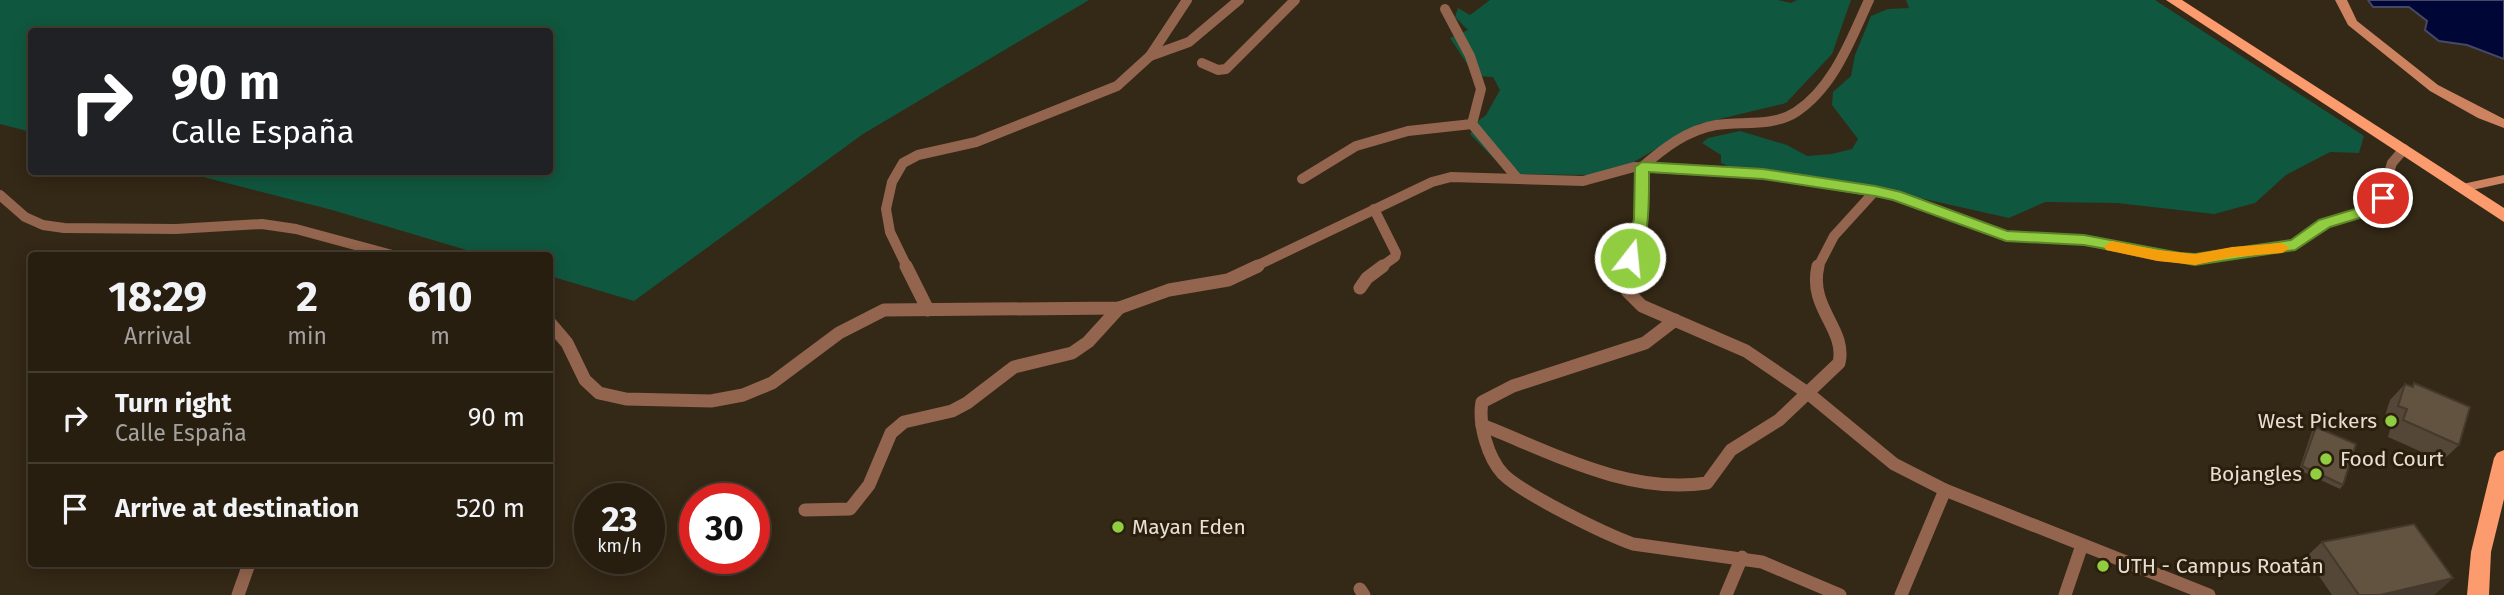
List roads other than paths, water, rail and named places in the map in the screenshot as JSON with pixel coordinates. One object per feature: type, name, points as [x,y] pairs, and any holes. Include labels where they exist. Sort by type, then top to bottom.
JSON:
[{"type":"main road","points":[[2173,0],[2504,216]]},
{"type":"main road","points":[[2478,595],[2481,552],[2504,458]]},
{"type":"street","points":[[928,310],[890,232],[886,209],[892,181],[904,163],[918,155],[976,142],[1117,86],[1150,56],[1187,0]]},
{"type":"street","points":[[1150,56],[1189,42],[1239,0]]},
{"type":"street","points":[[1202,63],[1218,70],[1226,69],[1295,0]]},
{"type":"street","points":[[1642,167],[1687,133],[1715,125],[1783,118],[1794,113],[1825,86],[1850,41],[1868,0]]},
{"type":"street","points":[[2341,0],[2352,23],[2434,88],[2504,124]]},
{"type":"street","points":[[1445,9],[1470,56],[1481,89],[1472,124]]},
{"type":"street","points":[[1472,124],[1517,178]]},
{"type":"street","points":[[1302,179],[1356,146],[1408,131],[1472,124]]},
{"type":"street","points":[[553,326],[565,340],[585,380],[595,391],[615,397],[696,402],[730,397],[771,383],[829,338],[869,315],[884,310],[1119,309],[1169,290],[1214,285],[1228,280],[1432,182],[1451,177],[1583,181],[1642,167],[1763,174],[1875,191],[1896,195],[2006,236],[2084,240],[2158,256],[2195,259],[2295,245],[2324,224],[2378,207],[2383,198],[2386,171],[2392,159],[2404,149]]},
{"type":"street","points":[[1642,167],[1642,219],[1630,258],[1627,291],[1642,306],[1745,351],[1809,394],[1894,464],[1945,490],[2209,595]]},
{"type":"street","points":[[2463,188],[2504,180]]},
{"type":"street","points":[[1482,425],[1635,482],[1695,486],[1707,483],[1731,450],[1779,420],[1839,363],[1842,351],[1816,294],[1814,276],[1822,257],[1853,211],[1875,191]]},
{"type":"street","points":[[0,195],[26,217],[43,225],[64,228],[176,229],[262,223],[296,229],[381,252]]},
{"type":"street","points":[[1360,289],[1367,278],[1395,257],[1396,253],[1374,209]]},
{"type":"street","points":[[805,510],[850,509],[869,485],[891,433],[904,422],[920,416],[952,411],[967,403],[1014,367],[1072,353],[1088,342],[1119,309]]},
{"type":"street","points":[[1675,320],[1645,343],[1513,386],[1482,402],[1479,410],[1482,425],[1502,473],[1514,483],[1614,537],[1633,544],[1742,557],[1762,562],[1840,595]]},
{"type":"street","points":[[1901,595],[1945,490]]},
{"type":"street","points":[[2064,595],[2082,544]]},
{"type":"street","points":[[1726,595],[1742,557]]},
{"type":"street","points":[[238,595],[248,567]]},
{"type":"place","name":"West Pickers","points":[[2391,421]]},
{"type":"place","name":"Food Court","points":[[2326,459]]},
{"type":"place","name":"Bojangles","points":[[2316,474]]},
{"type":"place","name":"Mayan Eden","points":[[1118,527]]},
{"type":"place","name":"UTH - Campus Roatán","points":[[2103,566]]}]
